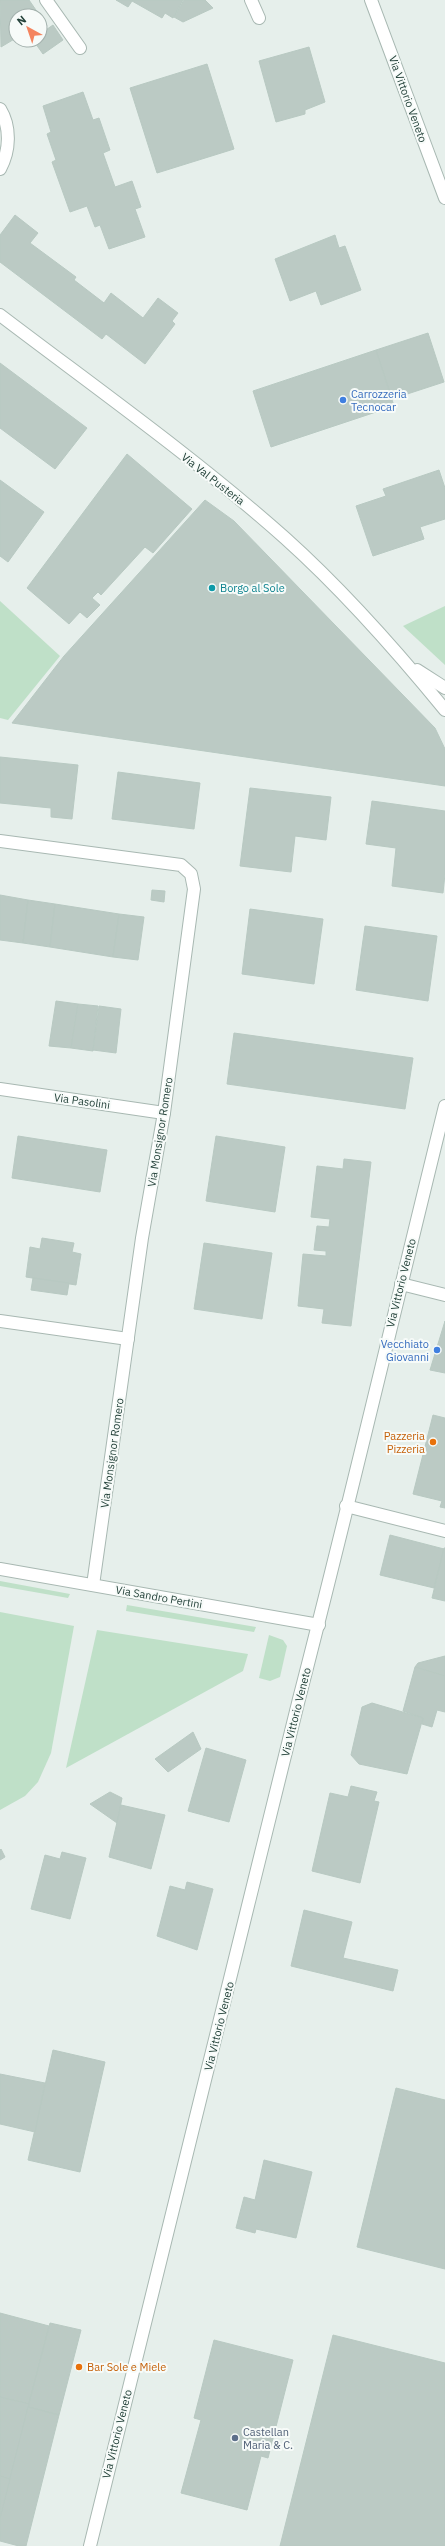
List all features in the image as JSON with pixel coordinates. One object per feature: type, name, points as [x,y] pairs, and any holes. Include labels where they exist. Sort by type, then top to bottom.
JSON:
[{"type":"street","points":[[46,0],[80,48]]},
{"type":"street","points":[[251,0],[259,18]]},
{"type":"street","name":"Via Vittorio Veneto","points":[[371,0],[445,198]]},
{"type":"street","points":[[0,109],[9,138],[5,161],[0,170]]},
{"type":"street","name":"Via Val Pusteria","points":[[0,315],[241,500],[324,575],[408,664],[445,710]]},
{"type":"street","name":"Via Val Pusteria","points":[[408,664],[445,688]]},
{"type":"street","name":"Via Monsignor Romero","points":[[0,841],[181,865],[191,874],[194,889],[164,1113],[142,1238],[93,1585]]},
{"type":"street","name":"Via Pasolini","points":[[0,1089],[164,1113]]},
{"type":"street","name":"Via Vittorio Veneto","points":[[90,2546],[299,1699],[319,1625],[346,1506],[445,1106]]},
{"type":"street","points":[[401,1284],[445,1295]]},
{"type":"street","points":[[0,1321],[128,1339]]},
{"type":"street","points":[[346,1506],[445,1531]]},
{"type":"street","name":"Via Sandro Pertini","points":[[0,1569],[319,1625]]},
{"type":"green space","points":[[0,601],[60,656],[8,720],[0,718]]},
{"type":"green space","points":[[445,606],[445,665],[403,626]]},
{"type":"green space","points":[[0,1581],[70,1594],[68,1598],[0,1586]]},
{"type":"green space","points":[[127,1605],[256,1627],[254,1632],[126,1611]]},
{"type":"green space","points":[[0,1612],[74,1626],[51,1753],[38,1782],[25,1796],[0,1810]]},
{"type":"green space","points":[[97,1630],[248,1654],[243,1671],[66,1768]]},
{"type":"green space","points":[[269,1635],[283,1640],[287,1646],[280,1677],[270,1681],[259,1678]]},
{"type":"building","points":[[0,0],[29,0],[35,8],[8,8],[8,43],[1,47]]},
{"type":"building","points":[[116,0],[183,0],[173,18],[165,13],[162,18],[132,1],[128,7]]},
{"type":"building","points":[[184,0],[205,0],[213,8],[183,22],[174,17]]},
{"type":"building","points":[[53,25],[63,40],[43,54],[39,48],[48,48],[48,28]]},
{"type":"building","points":[[309,47],[325,102],[305,110],[305,114],[276,122],[259,61]]},
{"type":"building","points":[[207,64],[234,149],[157,173],[130,88]]},
{"type":"building","points":[[83,92],[93,120],[99,118],[110,150],[103,153],[115,187],[132,181],[141,207],[135,209],[145,237],[109,249],[100,225],[95,227],[87,206],[70,212],[52,162],[56,160],[47,134],[51,132],[43,106]]},
{"type":"building","points":[[15,215],[38,233],[30,243],[76,277],[74,280],[104,303],[111,293],[143,318],[158,298],[178,313],[172,321],[175,324],[145,364],[106,334],[102,339],[0,262],[0,235]]},
{"type":"building","points":[[335,235],[339,248],[345,246],[361,290],[321,305],[316,291],[290,301],[275,259]]},
{"type":"building","points":[[428,333],[444,382],[392,399],[376,350]]},
{"type":"building","points":[[376,350],[394,406],[271,447],[253,391]]},
{"type":"building","points":[[0,363],[87,428],[55,469],[0,428]]},
{"type":"building","points":[[127,454],[192,509],[153,553],[145,547],[101,595],[98,592],[92,598],[100,605],[87,618],[80,612],[69,624],[27,588]]},
{"type":"building","points":[[439,470],[445,488],[445,519],[420,527],[424,539],[373,556],[356,506],[386,496],[383,489]]},
{"type":"building","points":[[0,480],[44,512],[8,562],[0,556]]},
{"type":"building","name":"Borgo al Sole","points":[[205,500],[234,521],[435,728],[445,749],[445,786],[12,723],[64,656]]},
{"type":"building","points":[[0,757],[78,765],[72,819],[51,817],[51,808],[0,803]]},
{"type":"building","points":[[118,772],[200,783],[194,829],[112,819]]},
{"type":"building","points":[[250,788],[331,797],[326,840],[295,836],[291,872],[240,866]]},
{"type":"building","points":[[372,801],[445,811],[445,874],[443,893],[392,886],[396,848],[366,844]]},
{"type":"building","points":[[152,890],[165,891],[164,902],[151,900]]},
{"type":"building","points":[[0,895],[28,900],[23,943],[0,940]]},
{"type":"building","points":[[28,900],[55,904],[50,947],[23,943]]},
{"type":"building","points":[[55,904],[119,914],[113,957],[50,947]]},
{"type":"building","points":[[250,909],[323,919],[314,984],[242,974]]},
{"type":"building","points":[[119,914],[144,917],[138,960],[113,957]]},
{"type":"building","points":[[365,926],[437,936],[428,1001],[356,990]]},
{"type":"building","points":[[56,1001],[78,1004],[71,1048],[49,1046]]},
{"type":"building","points":[[78,1004],[98,1006],[93,1051],[71,1048]]},
{"type":"building","points":[[99,1006],[121,1009],[116,1053],[93,1050]]},
{"type":"building","points":[[234,1033],[413,1058],[405,1109],[227,1084]]},
{"type":"building","points":[[18,1136],[107,1150],[100,1192],[12,1178]]},
{"type":"building","points":[[216,1136],[285,1147],[275,1212],[206,1201]]},
{"type":"building","points":[[344,1159],[371,1162],[351,1326],[322,1323],[324,1309],[298,1306],[303,1254],[326,1256],[326,1251],[314,1250],[317,1226],[329,1227],[330,1219],[311,1217],[317,1166],[343,1169]]},
{"type":"building","points":[[42,1238],[74,1243],[72,1252],[81,1254],[76,1285],[26,1277],[30,1247],[40,1249]]},
{"type":"building","points":[[204,1243],[272,1253],[262,1319],[194,1309]]},
{"type":"building","points":[[33,1278],[69,1283],[67,1295],[31,1290]]},
{"type":"building","points":[[445,1321],[445,1373],[430,1370]]},
{"type":"building","points":[[433,1415],[445,1418],[445,1508],[440,1507],[442,1501],[413,1494]]},
{"type":"building","points":[[390,1535],[444,1549],[434,1588],[380,1575]]},
{"type":"building","points":[[445,1548],[445,1601],[432,1598]]},
{"type":"building","points":[[445,1656],[445,1676],[415,1667],[418,1663]]},
{"type":"building","points":[[415,1667],[445,1676],[445,1712],[437,1710],[432,1727],[422,1724],[423,1718],[403,1711]]},
{"type":"building","points":[[372,1703],[423,1718],[407,1774],[359,1764],[351,1755],[362,1707]]},
{"type":"building","points":[[193,1732],[201,1749],[168,1772],[155,1759]]},
{"type":"building","points":[[206,1748],[246,1760],[229,1822],[188,1811]]},
{"type":"building","points":[[351,1786],[377,1792],[374,1801],[379,1802],[360,1883],[312,1871],[330,1793],[348,1797]]},
{"type":"building","points":[[110,1792],[122,1798],[117,1823],[90,1804]]},
{"type":"building","points":[[121,1805],[165,1815],[151,1869],[109,1857]]},
{"type":"building","points":[[1,1849],[5,1857],[0,1860],[0,1850]]},
{"type":"building","points":[[62,1852],[86,1858],[70,1919],[31,1909],[45,1855],[60,1859]]},
{"type":"building","points":[[187,1882],[213,1889],[197,1950],[157,1936],[170,1886],[185,1890]]},
{"type":"building","points":[[304,1910],[352,1922],[343,1958],[398,1970],[393,1991],[291,1966]]},
{"type":"building","points":[[53,2050],[105,2062],[80,2172],[28,2160]]},
{"type":"building","points":[[0,2074],[45,2083],[35,2132],[0,2124]]},
{"type":"building","points":[[396,2088],[445,2100],[445,2269],[357,2247]]},
{"type":"building","points":[[264,2160],[312,2172],[296,2238],[256,2229],[255,2233],[236,2228],[244,2197],[255,2200]]},
{"type":"building","points":[[0,2313],[49,2326],[29,2404],[0,2397]]},
{"type":"building","points":[[50,2323],[81,2330],[59,2415],[28,2407]]},
{"type":"building","points":[[333,2335],[445,2363],[445,2546],[280,2546]]},
{"type":"building","name":"Castellan Maria & C.","points":[[214,2340],[293,2360],[268,2458],[261,2456],[247,2510],[181,2493],[201,2420],[194,2418]]},
{"type":"building","points":[[0,2397],[29,2404],[10,2479],[0,2476]]},
{"type":"building","points":[[28,2407],[59,2415],[26,2546],[19,2546],[0,2541],[0,2518]]},
{"type":"building","points":[[0,2476],[10,2479],[0,2518]]},
{"type":"place","name":"Carrozzeria Tecnocar","points":[[343,400]]},
{"type":"place","name":"Borgo al Sole","points":[[212,588]]},
{"type":"place","name":"Vecchiato Giovanni","points":[[437,1350]]},
{"type":"place","name":"Pazzeria Pizzeria","points":[[433,1442]]},
{"type":"place","name":"Bar Sole e Miele","points":[[79,2367]]},
{"type":"place","name":"Castellan Maria & C.","points":[[235,2438]]}]
